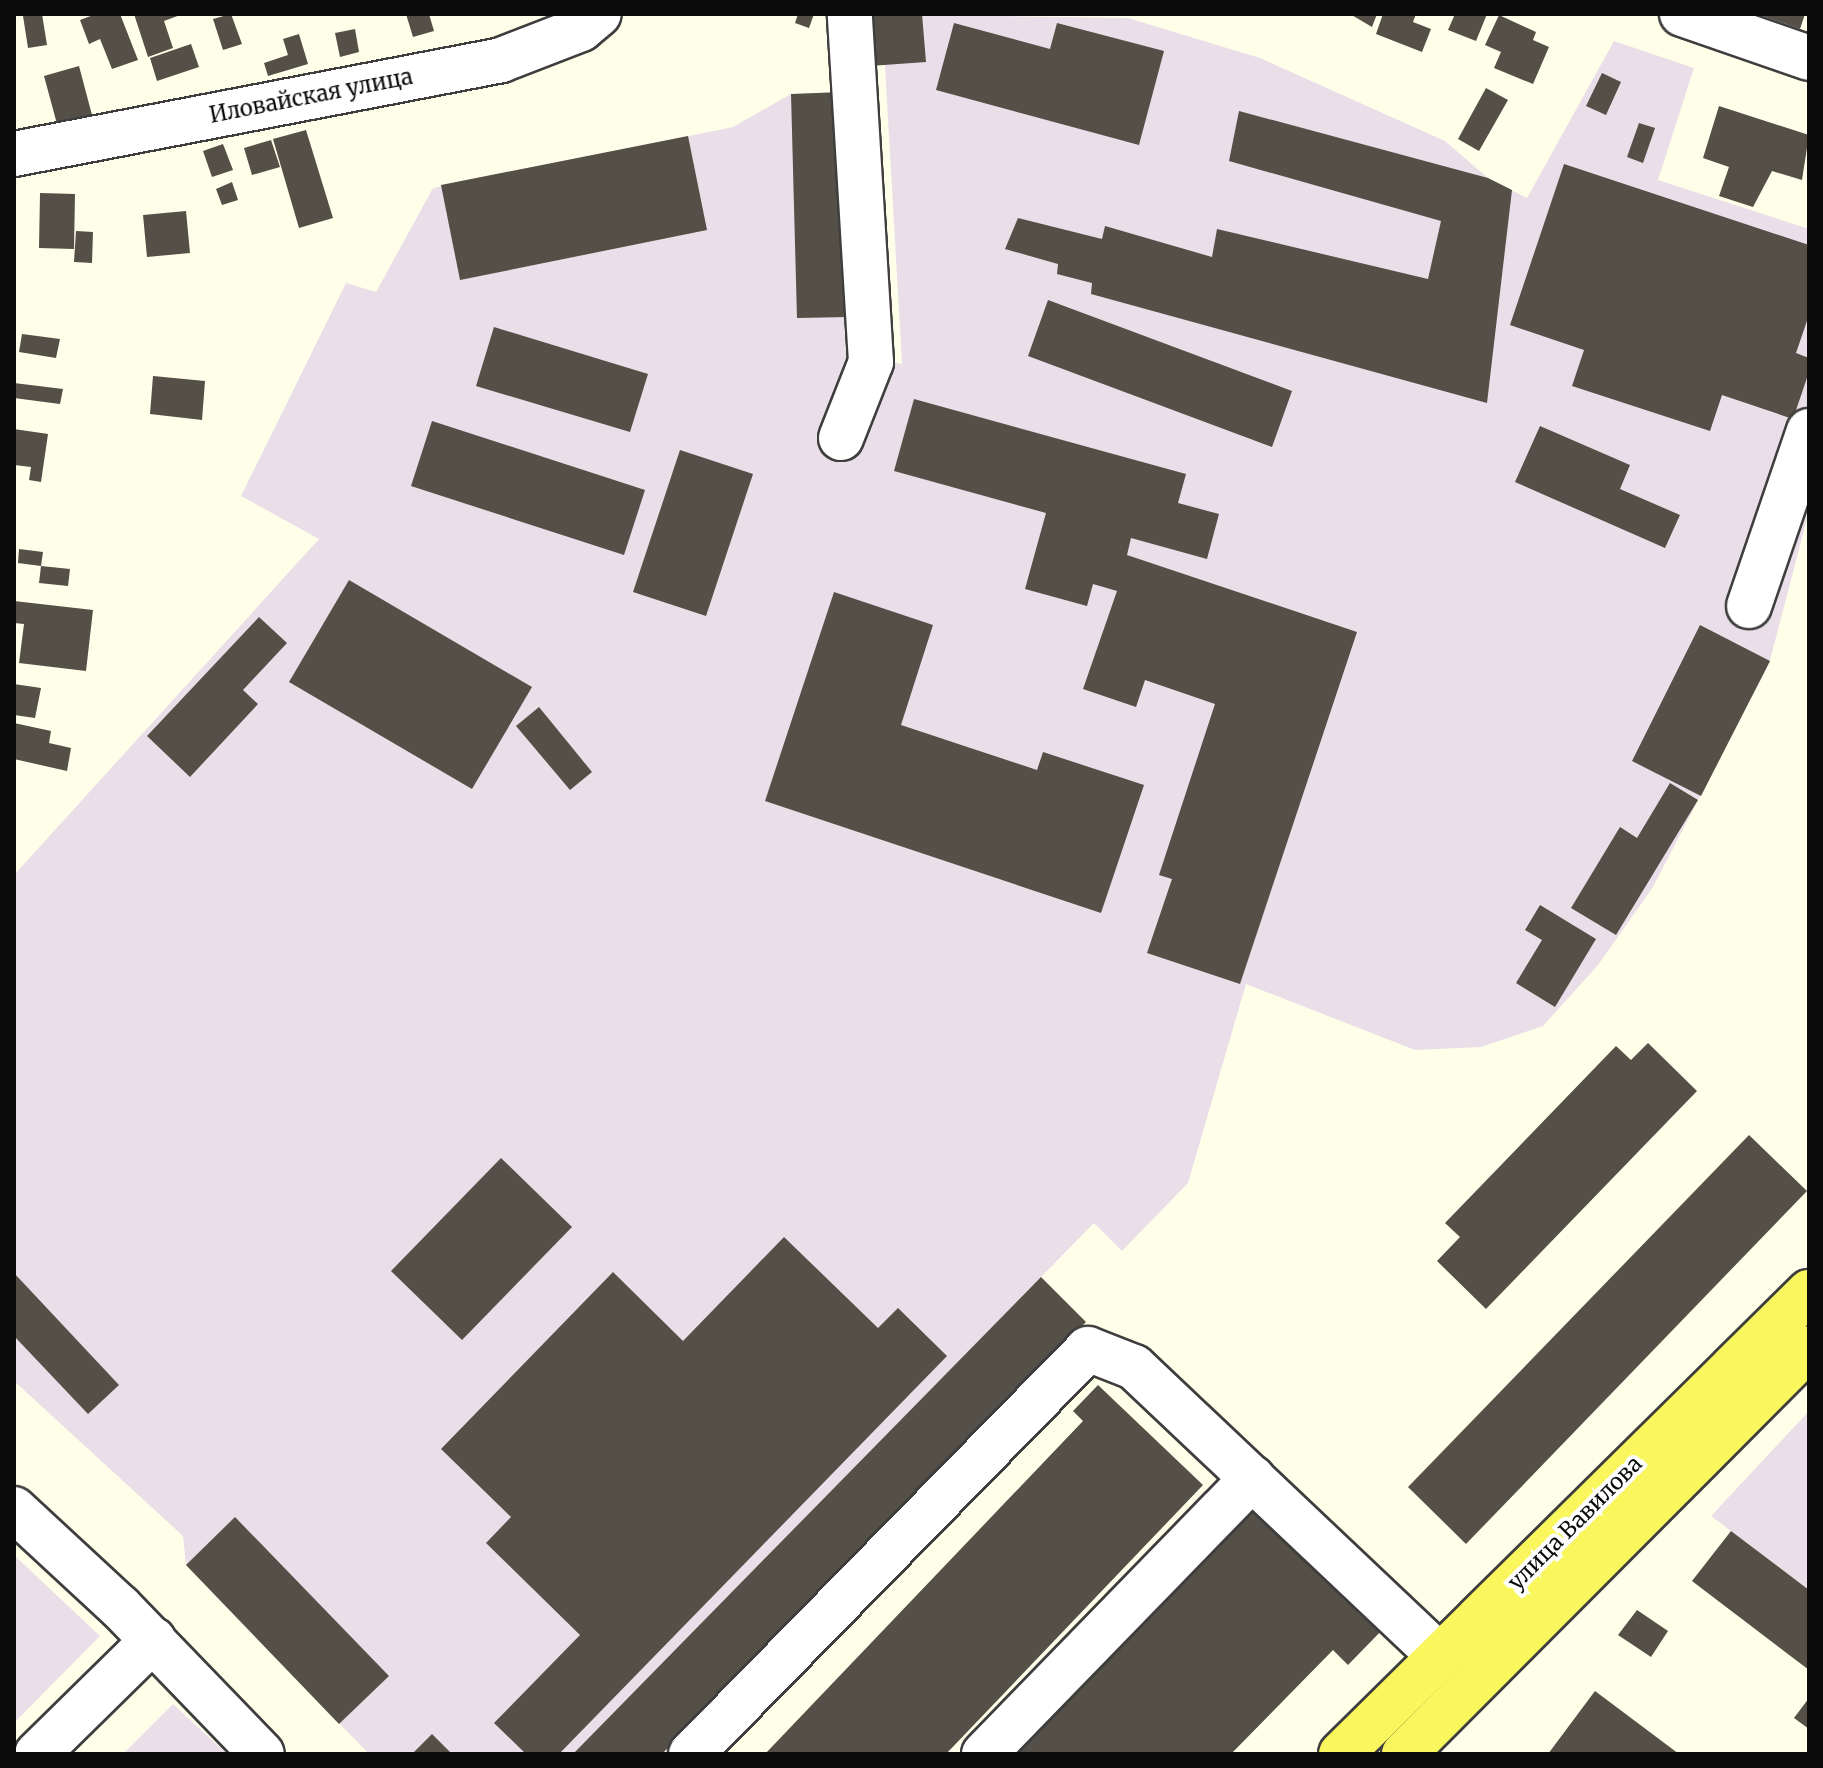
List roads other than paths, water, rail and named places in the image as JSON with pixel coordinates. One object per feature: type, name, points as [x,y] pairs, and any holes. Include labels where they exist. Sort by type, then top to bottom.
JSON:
[{"type":"main road","name":"улица Вавилова","points":[[1341,1754],[1809,1292]]},
{"type":"main road","name":"улица Вавилова","points":[[1404,1754],[1809,1348]]},
{"type":"street","name":"Иловайская улица","points":[[14,154],[501,60],[581,29],[599,14]]},
{"type":"street","points":[[841,438],[871,362],[850,14]]},
{"type":"street","points":[[1682,14],[1809,58]]},
{"type":"street","points":[[1749,606],[1809,431]]},
{"type":"street","points":[[691,1754],[1088,1349],[1134,1367],[1440,1656]]},
{"type":"street","points":[[984,1754],[1252,1478]]},
{"type":"street","points":[[14,1509],[153,1640],[262,1754]]},
{"type":"street","points":[[37,1754],[153,1640]]}]
